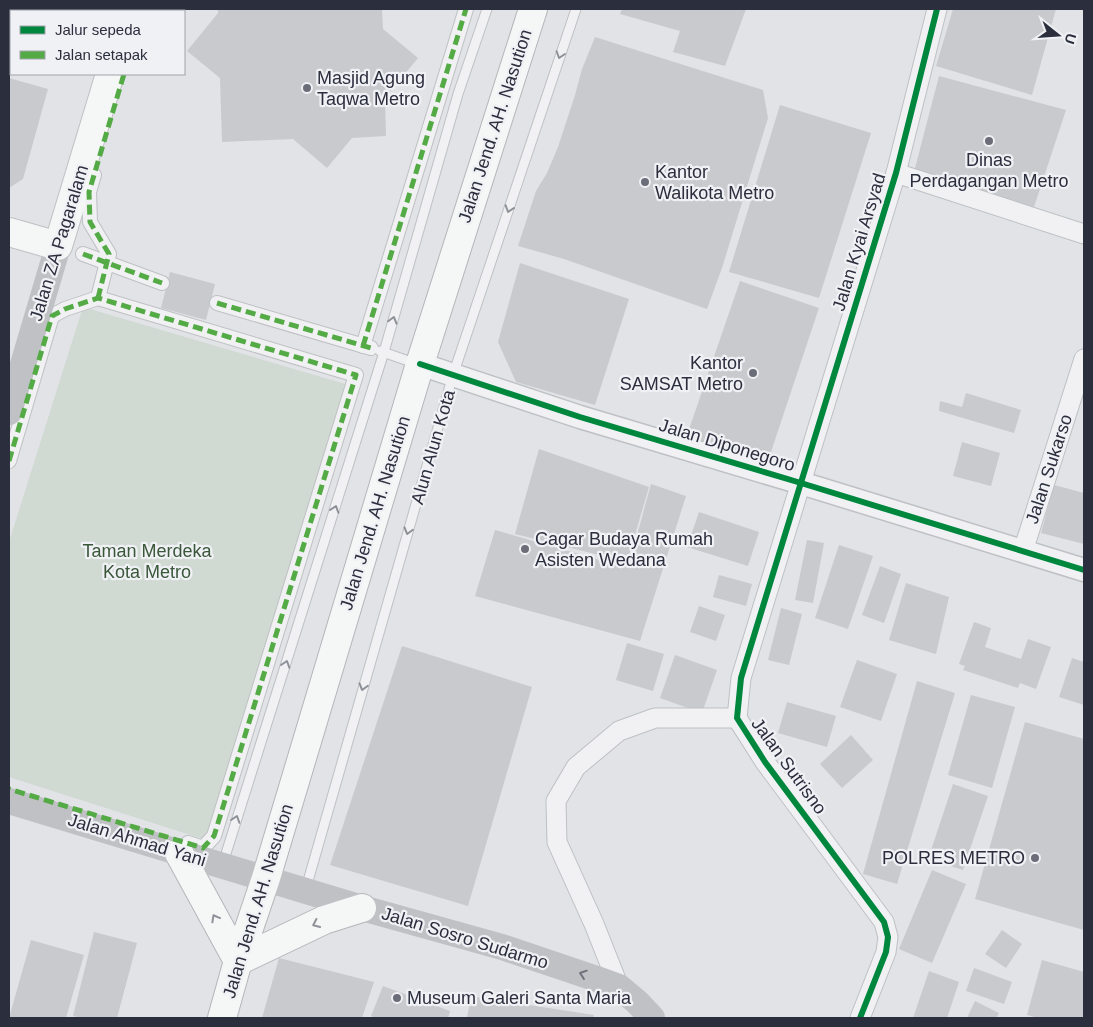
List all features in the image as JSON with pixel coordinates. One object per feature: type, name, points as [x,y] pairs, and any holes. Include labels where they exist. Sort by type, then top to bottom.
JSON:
[{"type":"main road","name":"Jalan Jend. AH. Nasution","points":[[222,1018],[238,961],[266,878],[420,364],[533,9]]},
{"type":"main road","name":"Jalan ZA Pagaralam","points":[[9,412],[70,250],[110,75]]},
{"type":"main road","points":[[9,232],[70,250]]},
{"type":"main road","name":"Jalan Ahmad Yani","points":[[9,801],[266,878]]},
{"type":"main road","points":[[179,852],[238,961],[324,920],[362,908]]},
{"type":"main road","name":"Jalan Sosro Sudarmo","points":[[266,878],[362,908],[502,947],[589,976],[635,1006]]},
{"type":"street","points":[[217,304],[373,349],[466,9]]},
{"type":"street","name":"Jalan Kyai Arsyad","points":[[801,483],[896,173],[937,9]]},
{"type":"street","points":[[98,298],[109,254],[90,222],[89,192],[124,75]]},
{"type":"street","points":[[896,173],[1084,234]]},
{"type":"street","points":[[70,250],[162,283]]},
{"type":"street","points":[[9,461],[52,316],[65,309],[98,298],[356,375],[214,836],[203,848],[9,789]]},
{"type":"street","name":"Jalan Sukarso","points":[[1023,551],[1084,359]]},
{"type":"street","name":"Jalan Diponegoro","points":[[420,364],[580,417],[1084,570]]},
{"type":"street","name":"Jalan Sutrisno","points":[[801,483],[741,678],[737,718],[765,762],[884,922],[888,937],[886,952],[860,1018]]},
{"type":"street","points":[[635,1006],[594,924],[557,842],[556,801],[576,767],[619,731],[655,718],[737,718]]},
{"type":"lane","points":[[222,865],[373,349],[487,9]]},
{"type":"lane","name":"Alun Alun Kota","points":[[305,890],[453,375],[576,9]]},
{"type":"lane","points":[[373,349],[420,364]]},
{"type":"green space","name":"Taman Merdeka Kota Metro","points":[[83,307],[345,384],[206,840],[9,777],[9,542]]},
{"type":"building","points":[[9,9],[29,9],[10,10],[9,67]]},
{"type":"building","name":"Masjid Agung Taqwa Metro","points":[[218,9],[382,9],[383,29],[418,58],[385,98],[386,136],[352,138],[327,168],[293,139],[222,142],[220,78],[187,51],[218,13]]},
{"type":"building","points":[[622,9],[746,9],[725,66],[673,52],[680,31],[620,14]]},
{"type":"building","points":[[953,9],[1056,9],[1032,95],[936,66]]},
{"type":"building","name":"Kantor Walikota Metro","points":[[595,37],[763,90],[768,118],[722,268],[707,309],[564,259],[518,246],[536,191],[547,173],[558,147],[582,69]]},
{"type":"building","name":"Dinas Perdagangan Metro","points":[[939,76],[1066,110],[1034,207],[914,172]]},
{"type":"building","points":[[9,78],[48,89],[23,179],[9,188]]},
{"type":"building","points":[[780,105],[871,133],[819,298],[729,272]]},
{"type":"building","points":[[520,263],[629,299],[595,405],[516,382],[498,342]]},
{"type":"building","points":[[170,272],[215,284],[206,320],[161,308]]},
{"type":"building","name":"Kantor SAMSAT Metro","points":[[740,281],[819,308],[768,461],[686,438]]},
{"type":"building","points":[[966,393],[1021,410],[1014,433],[939,411],[940,401],[962,407]]},
{"type":"building","points":[[962,442],[1000,453],[991,486],[953,476]]},
{"type":"building","points":[[539,449],[649,487],[627,562],[515,534]]},
{"type":"building","name":"Cagar Budaya Rumah Asisten Wedana","points":[[651,484],[686,496],[640,641],[475,596],[495,530],[628,568]]},
{"type":"building","points":[[1054,485],[1084,493],[1084,544],[1041,533]]},
{"type":"building","points":[[699,512],[759,532],[748,566],[687,547]]},
{"type":"building","points":[[807,540],[824,543],[813,603],[795,600]]},
{"type":"building","points":[[839,545],[873,556],[848,629],[815,618]]},
{"type":"building","points":[[880,566],[901,574],[884,623],[862,615]]},
{"type":"building","points":[[719,575],[752,584],[746,606],[713,597]]},
{"type":"building","points":[[906,583],[949,597],[936,654],[889,640]]},
{"type":"building","points":[[699,606],[725,615],[716,641],[690,632]]},
{"type":"building","points":[[781,608],[802,614],[789,665],[768,660]]},
{"type":"building","points":[[974,622],[991,628],[985,647],[1021,659],[1028,639],[1051,647],[1036,689],[1020,683],[1018,688],[963,670],[965,666],[959,664]]},
{"type":"building","points":[[627,643],[664,654],[653,691],[616,680]]},
{"type":"building","points":[[402,646],[532,687],[468,906],[330,865]]},
{"type":"building","points":[[675,655],[717,670],[702,713],[660,698]]},
{"type":"building","points":[[1072,658],[1084,662],[1084,705],[1059,697]]},
{"type":"building","points":[[857,660],[897,674],[881,721],[840,707]]},
{"type":"building","points":[[917,681],[955,693],[897,884],[863,874]]},
{"type":"building","points":[[971,695],[1015,707],[992,788],[948,775]]},
{"type":"building","points":[[787,702],[836,716],[827,747],[778,733]]},
{"type":"building","name":"POLRES METRO","points":[[1025,722],[1084,739],[1084,930],[975,899]]},
{"type":"building","points":[[851,735],[873,760],[842,788],[820,764]]},
{"type":"building","points":[[953,784],[988,796],[963,870],[928,859]]},
{"type":"building","points":[[932,870],[966,884],[932,963],[899,949]]},
{"type":"building","points":[[1002,930],[1022,944],[1006,968],[985,954]]},
{"type":"building","points":[[94,932],[137,943],[117,1018],[82,1018],[73,1016]]},
{"type":"building","points":[[31,940],[84,955],[66,1018],[9,1018]]},
{"type":"building","points":[[279,958],[374,982],[362,1018],[262,1018]]},
{"type":"building","points":[[1042,960],[1084,972],[1084,1018],[1038,1018],[1027,1015]]},
{"type":"building","points":[[974,968],[1012,982],[1004,1004],[966,991]]},
{"type":"building","points":[[929,971],[959,982],[947,1018],[913,1018]]},
{"type":"building","name":"Museum Galeri Santa Maria","points":[[383,986],[450,1011],[448,1018],[376,1018],[371,1016]]},
{"type":"building","points":[[471,996],[594,1015],[593,1018],[467,1018]]},
{"type":"building","points":[[975,1001],[999,1013],[996,1018],[967,1018]]},
{"type":"marked path","points":[[363,346],[466,9]]},
{"type":"marked path","points":[[98,298],[109,254],[90,222],[89,192],[124,75]]},
{"type":"marked path","points":[[83,254],[162,283]]},
{"type":"marked path","points":[[9,461],[52,316],[65,309],[98,298],[356,375],[214,836],[203,848],[9,789]]},
{"type":"marked path","points":[[217,303],[371,348]]},
{"type":"cycle path","points":[[860,1018],[886,952],[888,937],[884,922],[765,762],[737,718],[741,678],[896,173],[937,9]]},
{"type":"cycle path","points":[[420,364],[580,417],[1084,570]]},
{"type":"place","name":"Masjid Agung Taqwa Metro","points":[[307,88]]},
{"type":"place","name":"Dinas Perdagangan Metro","points":[[989,141]]},
{"type":"place","name":"Kantor Walikota Metro","points":[[645,182]]},
{"type":"place","name":"Kantor SAMSAT Metro","points":[[753,373]]},
{"type":"place","name":"Cagar Budaya Rumah Asisten Wedana","points":[[525,549]]},
{"type":"place","name":"POLRES METRO","points":[[1035,858]]},
{"type":"place","name":"Museum Galeri Santa Maria","points":[[397,998]]}]
